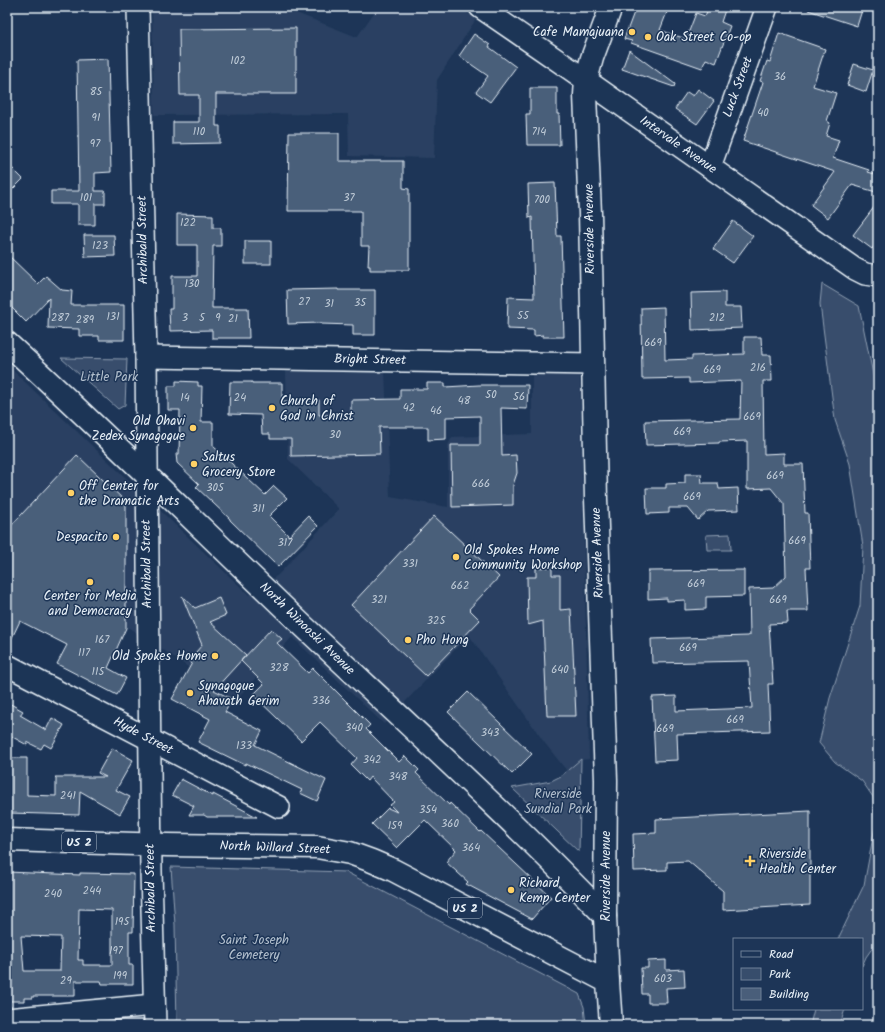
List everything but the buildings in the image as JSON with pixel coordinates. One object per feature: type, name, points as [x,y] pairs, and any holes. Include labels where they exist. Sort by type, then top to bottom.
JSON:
[{"type":"main road","name":"Riverside Avenue","points":[[611,7],[592,58],[586,80],[606,780],[606,916],[611,1025]]},
{"type":"main road","name":"North Winooski Avenue","points":[[7,343],[299,622],[476,788],[606,916]]},
{"type":"main road","name":"North Willard Street","points":[[7,840],[317,847],[350,853],[393,870],[608,982]]},
{"type":"street","name":"Archibald Street","points":[[138,7],[146,357],[150,844],[154,1015]]},
{"type":"street","name":"Intervale Avenue","points":[[480,7],[855,269],[865,274],[878,276]]},
{"type":"street","name":"Luck Street","points":[[710,167],[767,7]]},
{"type":"street","name":"Bright Street","points":[[146,357],[593,364]]},
{"type":"street","name":"Hyde Street","points":[[7,665],[279,807]]},
{"type":"street","points":[[7,1019],[154,1015]]},
{"type":"shaded area","points":[[152,7],[281,7],[357,37],[378,7],[459,7],[476,19],[437,80],[434,158],[349,156],[348,114],[154,115]]},
{"type":"shaded area","points":[[7,365],[249,595],[278,575],[339,509],[288,459],[286,370],[385,370],[390,497],[448,507],[448,445],[452,437],[532,434],[532,373],[580,373],[589,759],[581,760],[567,771],[544,742],[469,635],[384,724],[292,637],[242,693],[237,701],[126,626],[54,604],[7,566]]},
{"type":"green space","points":[[822,284],[859,306],[876,389],[878,392],[878,940],[863,964],[863,938],[838,938],[864,885],[875,826],[873,797],[862,781],[835,762],[819,743],[830,698],[860,606],[863,546],[850,464],[835,420],[820,304]]},
{"type":"green space","name":"Little Park","points":[[61,358],[127,359],[125,405],[118,409]]},
{"type":"green space","points":[[730,534],[731,550],[707,550],[706,535]]},
{"type":"green space","name":"Riverside Sundial Park","points":[[581,759],[579,852],[512,788],[551,781],[561,776]]},
{"type":"green space","name":"Saint Joseph Cemetery","points":[[171,867],[346,872],[579,994],[584,1007],[586,1025],[177,1025],[175,925]]},
{"type":"green space","points":[[814,1010],[845,1010],[840,1025],[810,1025]]},
{"type":"place","name":"Cafe Mamajuana","points":[[632,32]]},
{"type":"place","name":"Oak Street Co-op","points":[[648,37]]},
{"type":"place","name":"Church of God in Christ","points":[[272,408]]},
{"type":"place","name":"Old Ohavi Zedex Synagogue","points":[[193,428]]},
{"type":"place","name":"Saltus Grocery Store","points":[[194,464]]},
{"type":"place","name":"Off Center for the Dramatic Arts","points":[[71,493]]},
{"type":"place","name":"Despacito","points":[[116,537]]},
{"type":"place","name":"Old Spokes Home Community Workshop","points":[[456,557]]},
{"type":"place","name":"Center for Media and Democracy","points":[[90,582]]},
{"type":"place","name":"Pho Hong","points":[[408,640]]},
{"type":"place","name":"Old Spokes Home","points":[[215,656]]},
{"type":"place","name":"Synagogue Ahavath Gerim","points":[[190,693]]},
{"type":"place","name":"Riverside Health Center","points":[[750,861]]},
{"type":"place","name":"Richard Kemp Center","points":[[511,890]]}]
